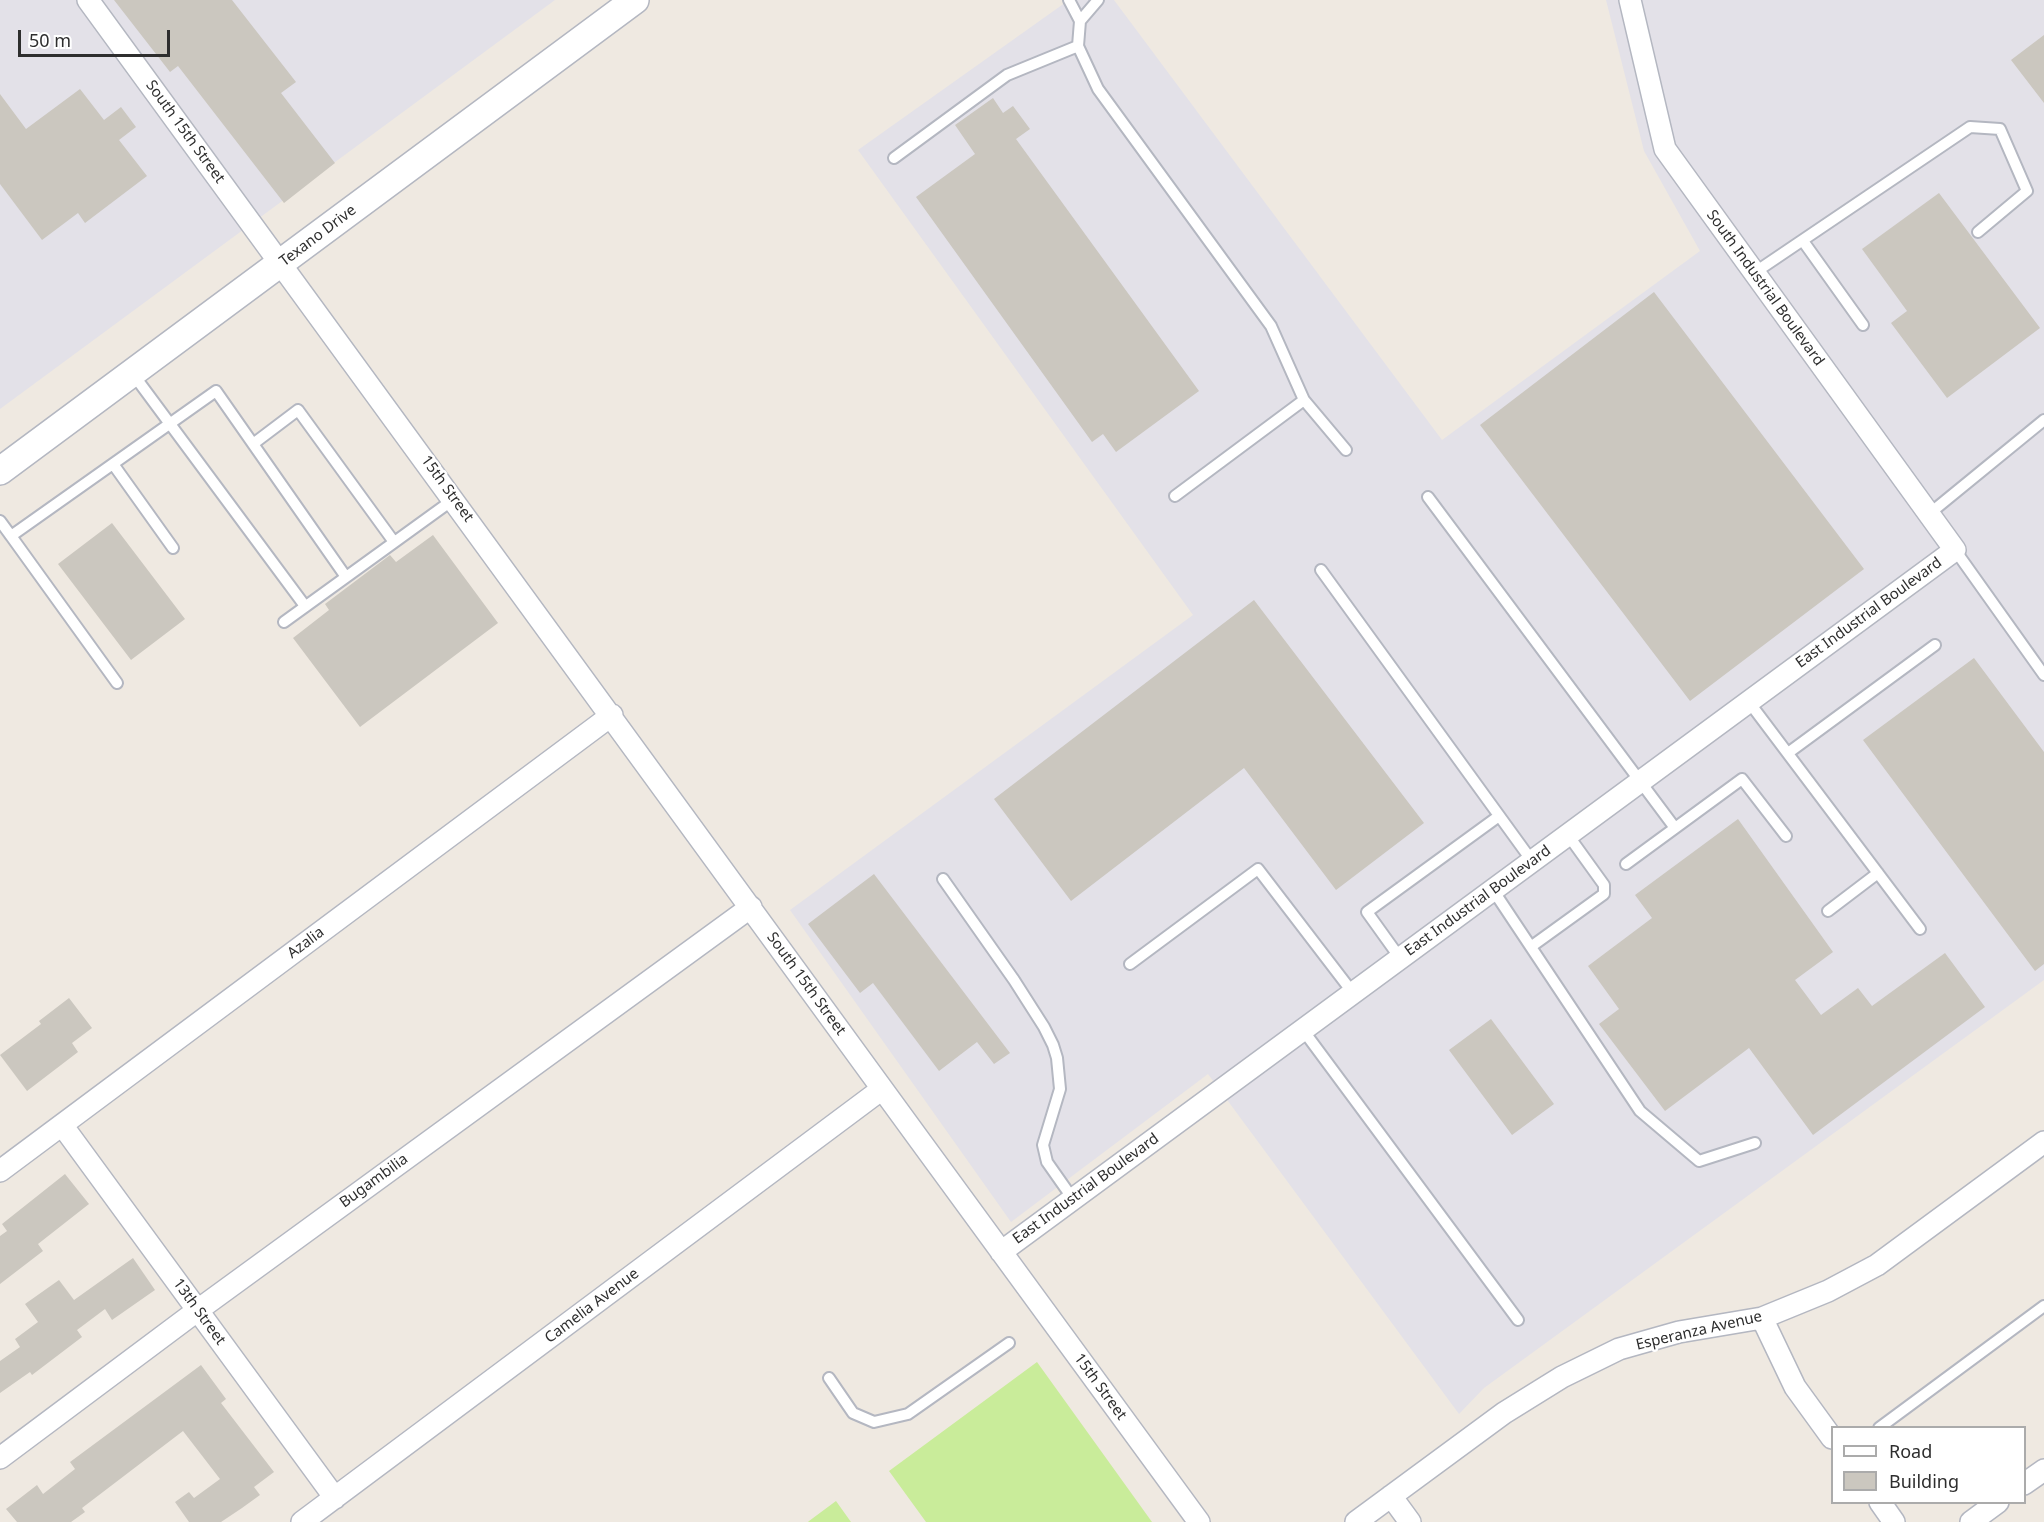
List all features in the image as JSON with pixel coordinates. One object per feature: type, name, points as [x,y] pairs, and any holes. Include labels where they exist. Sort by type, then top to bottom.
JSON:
[{"type":"street","name":"South 15th Street","points":[[88,0],[282,263]]},
{"type":"street","name":"Texano Drive","points":[[0,471],[635,0]]},
{"type":"street","name":"South Industrial Boulevard","points":[[1630,0],[1665,149],[1955,550]]},
{"type":"street","name":"15th Street","points":[[282,263],[612,715]]},
{"type":"street","name":"East Industrial Boulevard","points":[[1001,1252],[1955,550]]},
{"type":"street","name":"South 15th Street","points":[[612,715],[1001,1252]]},
{"type":"street","name":"Azalia","points":[[0,1171],[612,715]]},
{"type":"street","name":"Bugambilia","points":[[0,1458],[198,1310],[751,907]]},
{"type":"street","name":"Camelia Avenue","points":[[302,1522],[882,1089]]},
{"type":"street","name":"13th Street","points":[[62,1125],[335,1498]]},
{"type":"street","name":"Esperanza Avenue","points":[[1356,1522],[1504,1413],[1562,1377],[1619,1349],[1679,1332],[1762,1318],[1828,1292],[1877,1265],[2044,1142]]},
{"type":"street","name":"15th Street","points":[[1001,1252],[1199,1522]]},
{"type":"street","points":[[1762,1318],[1795,1387],[1831,1435]]},
{"type":"street","points":[[2026,1483],[2044,1470]]},
{"type":"street","points":[[1391,1496],[1410,1522]]},
{"type":"street","points":[[1881,1504],[1894,1522]]},
{"type":"street","points":[[1971,1522],[1997,1504]]},
{"type":"lane","points":[[1068,0],[1080,21],[1078,46],[1098,89],[1271,326],[1304,400],[1346,450]]},
{"type":"lane","points":[[1080,21],[1098,0]]},
{"type":"lane","points":[[894,158],[1007,75],[1078,46]]},
{"type":"lane","points":[[1754,273],[1970,127],[2000,129],[2027,191],[1978,232]]},
{"type":"lane","points":[[1803,241],[1863,325]]},
{"type":"lane","points":[[133,374],[305,606]]},
{"type":"lane","points":[[11,536],[216,391],[346,577]]},
{"type":"lane","points":[[1175,496],[1304,400]]},
{"type":"lane","points":[[253,444],[298,410],[394,542]]},
{"type":"lane","points":[[1929,514],[2044,420]]},
{"type":"lane","points":[[113,464],[173,548]]},
{"type":"lane","points":[[1428,497],[1675,828]]},
{"type":"lane","points":[[284,622],[454,499]]},
{"type":"lane","points":[[0,521],[117,684]]},
{"type":"lane","points":[[1955,550],[2044,675]]},
{"type":"lane","points":[[1321,570],[1532,861]]},
{"type":"lane","points":[[1788,753],[1935,645]]},
{"type":"lane","points":[[1749,702],[1920,929]]},
{"type":"lane","points":[[1626,864],[1742,780],[1786,836]]},
{"type":"lane","points":[[1400,958],[1367,912],[1499,816]]},
{"type":"lane","points":[[1532,946],[1604,894],[1604,885],[1568,835]]},
{"type":"lane","points":[[1130,964],[1258,869],[1353,993]]},
{"type":"lane","points":[[1828,911],[1878,873]]},
{"type":"lane","points":[[943,879],[1014,980],[1053,1045],[1060,1089],[1044,1139],[1044,1153],[1054,1173],[1072,1199]]},
{"type":"lane","points":[[1493,890],[1640,1110],[1700,1161],[1755,1143]]},
{"type":"lane","points":[[1303,1030],[1518,1320]]},
{"type":"lane","points":[[1882,1426],[2044,1306]]},
{"type":"lane","points":[[829,1378],[853,1413],[874,1422],[908,1414],[1009,1343]]},
{"type":"shaded area","points":[[0,0],[555,0],[0,409]]},
{"type":"shaded area","points":[[1069,0],[1114,0],[1442,440],[1700,251],[1644,151],[1606,0],[2044,0],[2044,980],[1484,1388],[1459,1414],[1208,1074],[1011,1222],[790,910],[1193,615],[858,150]]},
{"type":"green space","points":[[1037,1362],[1152,1522],[926,1522],[889,1471]]},
{"type":"green space","points":[[836,1501],[851,1522],[808,1522],[809,1521]]},
{"type":"building","points":[[114,0],[232,0],[296,82],[281,93],[335,163],[284,203],[178,66],[170,72]]},
{"type":"building","points":[[2044,35],[2044,103],[2011,60]]},
{"type":"building","points":[[80,89],[104,120],[121,107],[136,127],[119,140],[147,176],[85,223],[78,213],[42,240],[0,184],[0,94],[26,129]]},
{"type":"building","points":[[993,98],[1003,113],[1013,106],[1030,129],[1016,139],[1199,391],[1116,452],[1103,434],[1092,442],[916,197],[975,154],[955,125]]},
{"type":"building","points":[[1939,193],[2040,328],[1947,398],[1891,323],[1907,311],[1862,249]]},
{"type":"building","points":[[1654,292],[1864,569],[1690,701],[1480,425]]},
{"type":"building","points":[[112,523],[185,619],[131,660],[58,564]]},
{"type":"building","points":[[433,535],[498,623],[360,727],[293,638],[329,610],[325,604],[390,555],[396,562]]},
{"type":"building","points":[[1254,600],[1424,823],[1336,890],[1244,768],[1071,901],[994,799]]},
{"type":"building","points":[[1974,658],[2044,752],[2044,964],[2035,971],[1863,740]]},
{"type":"building","points":[[1738,819],[1833,952],[1795,980],[1821,1015],[1858,988],[1872,1006],[1945,953],[1985,1007],[1813,1135],[1749,1048],[1665,1111],[1599,1024],[1619,1009],[1588,966],[1652,918],[1635,895]]},
{"type":"building","points":[[874,874],[1010,1053],[994,1064],[977,1042],[939,1071],[873,983],[860,993],[808,924]]},
{"type":"building","points":[[69,998],[92,1028],[72,1043],[78,1052],[27,1091],[0,1055],[41,1024],[39,1021]]},
{"type":"building","points":[[1491,1019],[1554,1104],[1512,1135],[1449,1050]]},
{"type":"building","points":[[65,1174],[89,1204],[38,1244],[43,1251],[0,1284],[0,1236],[7,1231],[2,1224]]},
{"type":"building","points":[[133,1258],[155,1290],[112,1320],[105,1309],[77,1330],[82,1337],[32,1375],[30,1372],[0,1393],[0,1361],[20,1347],[15,1339],[38,1322],[25,1304],[59,1280],[74,1300]]},
{"type":"building","points":[[201,1365],[226,1399],[221,1403],[274,1472],[254,1487],[260,1495],[221,1522],[189,1522],[175,1502],[189,1492],[194,1498],[220,1479],[183,1431],[82,1508],[85,1512],[71,1522],[17,1522],[6,1509],[37,1485],[43,1494],[75,1469],[70,1462]]}]
